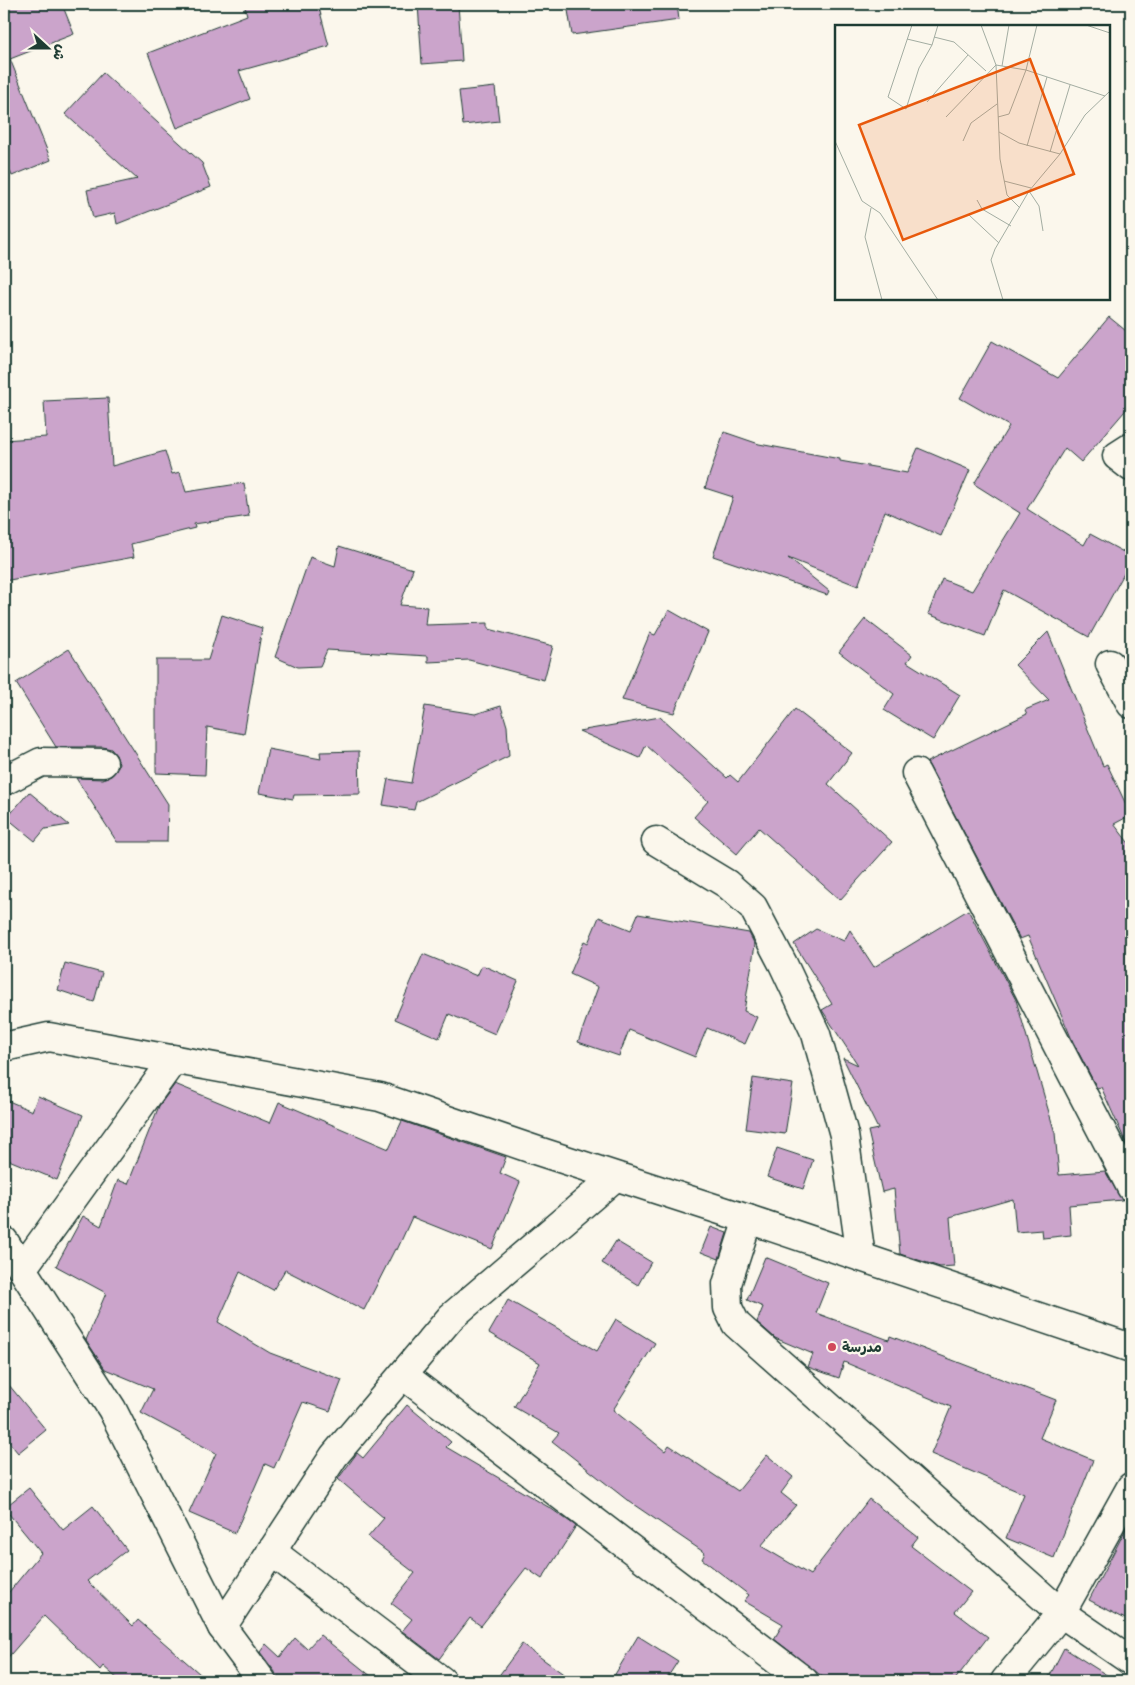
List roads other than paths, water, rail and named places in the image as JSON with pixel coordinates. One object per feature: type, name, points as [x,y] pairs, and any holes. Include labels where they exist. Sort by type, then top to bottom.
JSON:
[{"type":"street","points":[[1131,446],[1117,456],[1131,467]]},
{"type":"street","points":[[1110,664],[1131,704]]},
{"type":"street","points":[[4,781],[40,762],[103,762]]},
{"type":"street","points":[[916,773],[1131,1187]]},
{"type":"street","points":[[656,841],[727,884],[753,907],[783,964],[816,1034],[844,1136],[862,1257]]},
{"type":"street","points":[[4,1047],[49,1037],[380,1097],[1131,1348]]},
{"type":"street","points":[[22,1269],[174,1060]]},
{"type":"street","points":[[222,1627],[334,1456],[451,1317],[615,1177]]},
{"type":"street","points":[[748,1219],[727,1284],[728,1308],[736,1324],[1061,1613],[1131,1662]]},
{"type":"street","points":[[4,1241],[112,1409],[222,1627],[262,1681]]},
{"type":"street","points":[[403,1375],[804,1681]]},
{"type":"street","points":[[1004,1681],[1061,1613],[1131,1488]]},
{"type":"street","points":[[271,1552],[442,1681]]},
{"type":"place","name":"مدرسة","points":[[832,1347]]}]
